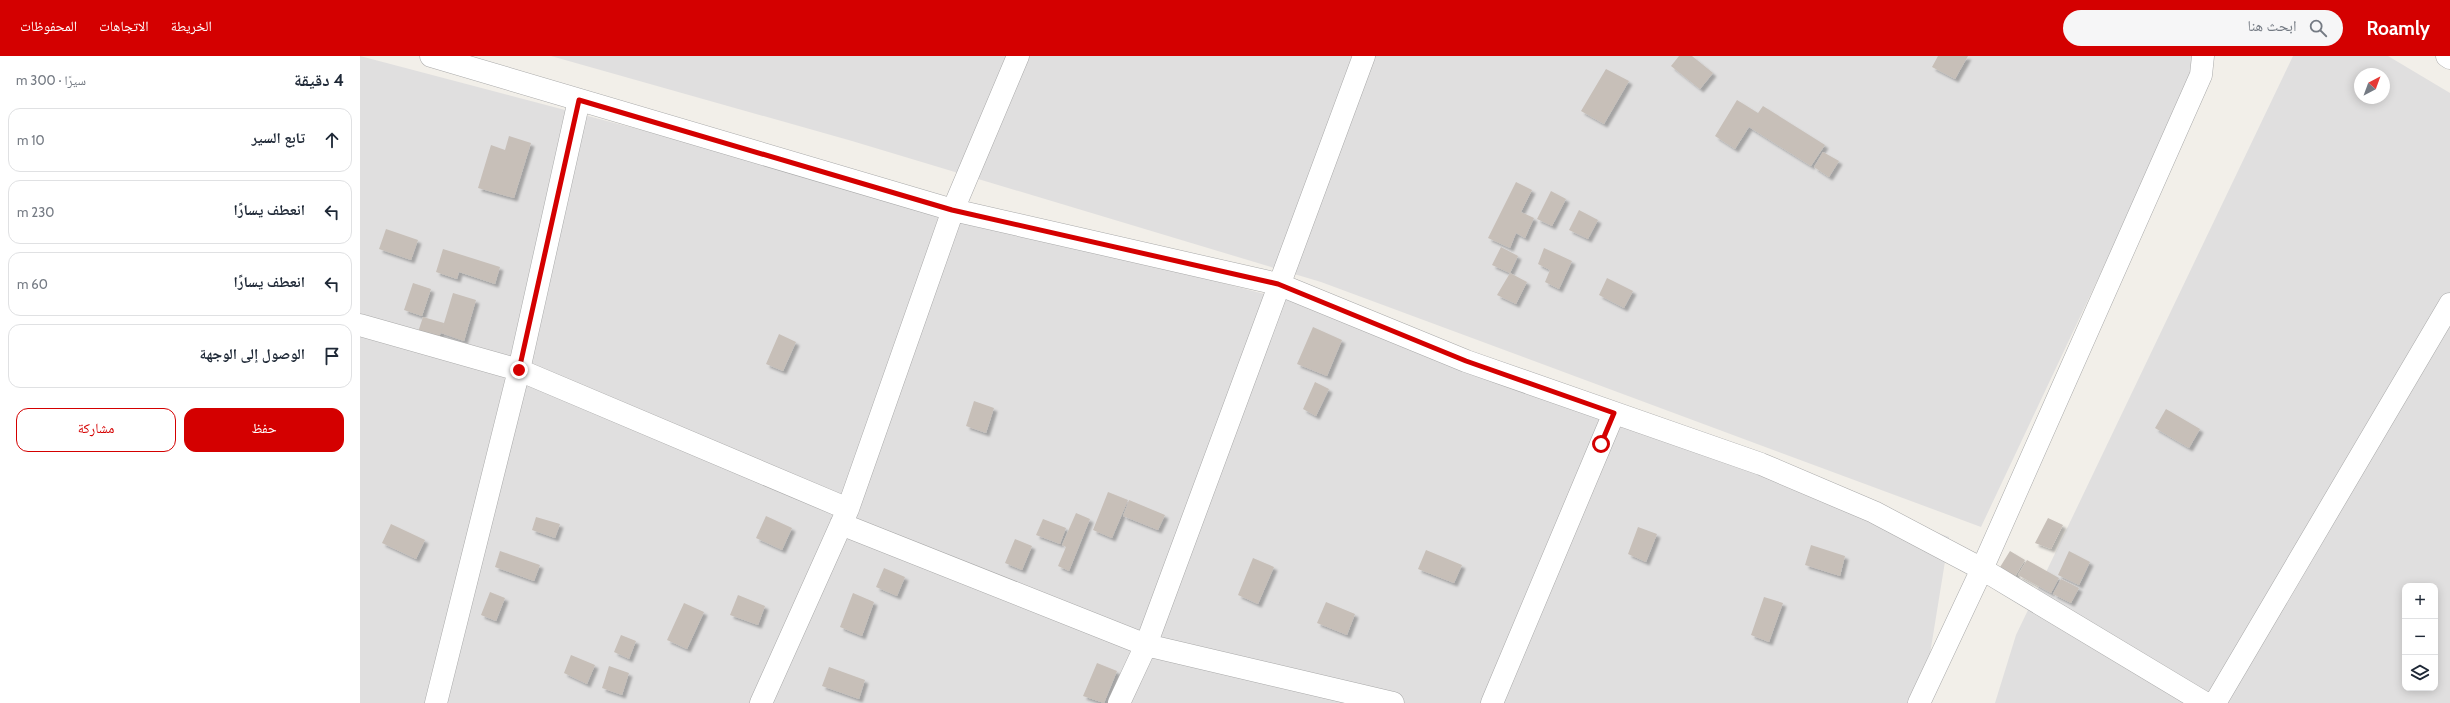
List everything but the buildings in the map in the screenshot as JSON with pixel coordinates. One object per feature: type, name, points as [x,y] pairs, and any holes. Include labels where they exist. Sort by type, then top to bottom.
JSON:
[{"type":"street","points":[[431,56],[952,210],[1278,284],[1466,361],[1761,464],[1853,503],[1982,569],[2204,703]]},
{"type":"street","points":[[761,703],[845,516],[952,210],[1018,56]]},
{"type":"street","points":[[1119,703],[1146,645],[1278,284],[1364,56]]},
{"type":"street","points":[[1919,703],[1982,569],[2201,75],[2203,56]]},
{"type":"street","points":[[436,703],[519,370],[579,100]]},
{"type":"street","points":[[2215,703],[2450,304]]},
{"type":"street","points":[[360,325],[519,370],[845,516],[1146,645],[1393,703]]},
{"type":"street","points":[[1492,703],[1614,413]]},
{"type":"shaded area","points":[[360,56],[1291,301],[1949,537],[1922,703],[360,703]]},
{"type":"shaded area","points":[[551,56],[2203,56],[1981,527],[1321,282],[852,141]]},
{"type":"shaded area","points":[[2293,56],[2388,56],[2450,93],[2450,703],[1995,703],[2016,635]]},
{"type":"route","points":[[519,370],[579,100],[952,210],[1278,284],[1466,361],[1614,413],[1601,444]]}]
